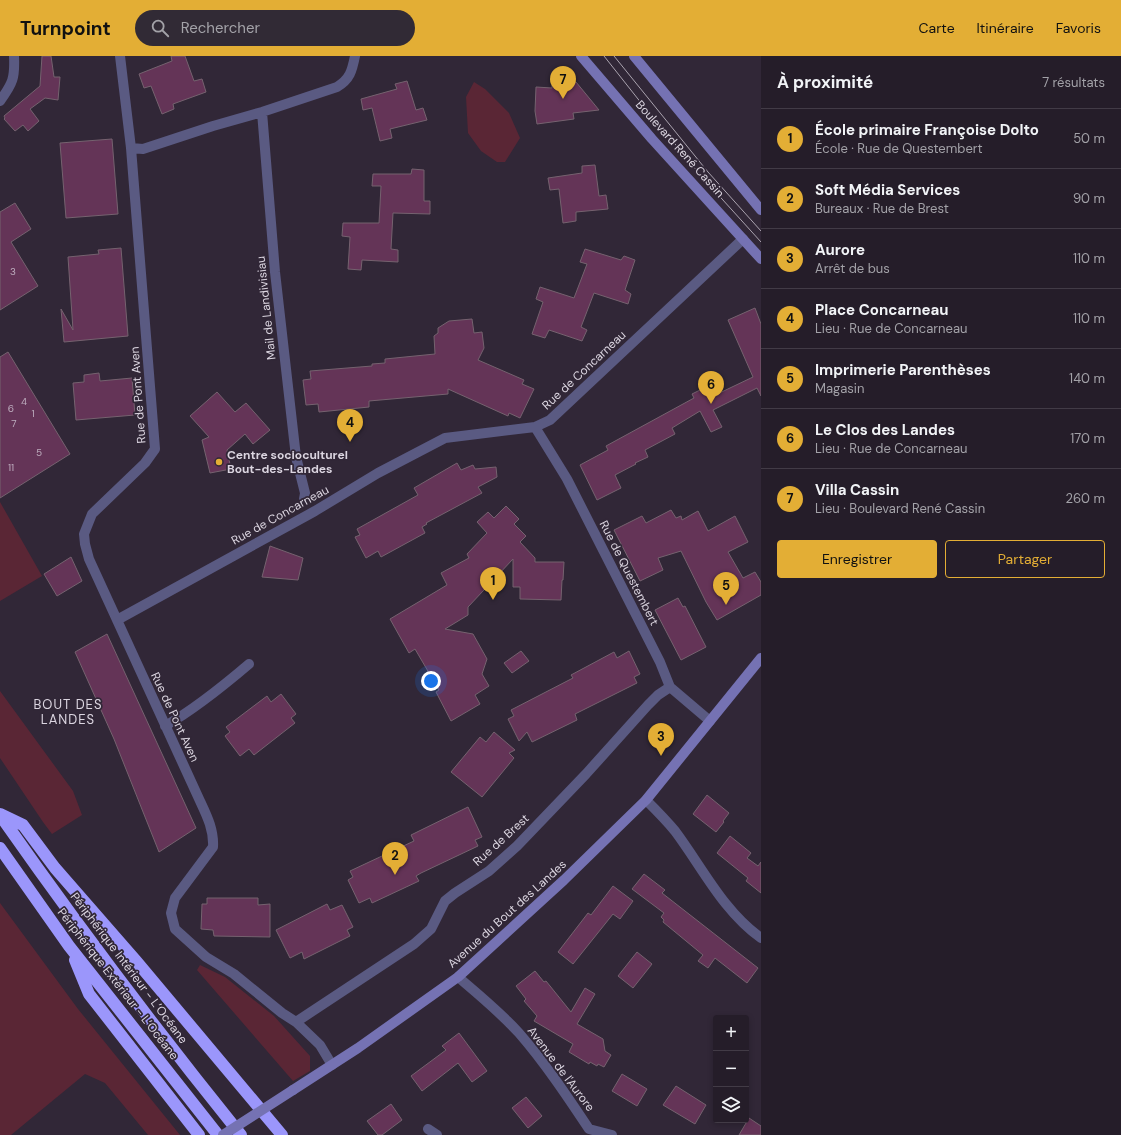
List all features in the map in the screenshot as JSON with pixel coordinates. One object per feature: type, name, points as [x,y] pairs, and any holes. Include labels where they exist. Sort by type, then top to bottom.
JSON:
[{"type":"highway","name":"Périphérique Intérieur - L’Océane","points":[[0,814],[71,915],[151,1021],[241,1135]]},
{"type":"highway","points":[[0,814],[23,825],[55,868],[142,968],[282,1135]]},
{"type":"highway","name":"Périphérique Extérieur - L’Océane","points":[[0,848],[69,946],[218,1135]]},
{"type":"highway","points":[[69,946],[89,994],[199,1135]]},
{"type":"street","points":[[0,101],[9,88],[15,73],[14,56]]},
{"type":"street","name":"Rue de Pont Aven","points":[[120,56],[131,148],[155,449],[145,463],[92,514],[84,534],[85,544],[89,559],[210,824],[214,837],[213,847],[175,898],[171,913],[175,929],[206,957],[234,974],[282,1013],[296,1022]]},
{"type":"street","points":[[131,148],[143,149],[337,87],[345,82],[353,67],[355,56]]},
{"type":"street","name":"Boulevard René Cassin","points":[[581,56],[652,139],[761,259]]},
{"type":"street","name":"Boulevard René Cassin","points":[[634,56],[761,210]]},
{"type":"street","name":"Mail de Landivisiau","points":[[262,112],[275,272],[296,457],[305,493],[304,499]]},
{"type":"street","name":"Rue de Concarneau","points":[[117,620],[314,511],[378,473],[444,438],[535,427],[550,420],[743,239]]},
{"type":"street","name":"Rue de Questembert","points":[[535,427],[567,479],[660,662],[670,687],[710,721]]},
{"type":"street","name":"Avenue du Bout des Landes","points":[[223,1135],[358,1048],[458,977],[564,880],[646,800],[760,662]]},
{"type":"street","points":[[165,726],[180,718],[226,684],[248,664]]},
{"type":"street","name":"Rue de Brest","points":[[296,1022],[414,944],[431,929],[445,901],[489,871],[517,846],[586,774],[648,705],[658,695],[670,687]]},
{"type":"street","points":[[646,800],[674,831],[716,891],[737,916],[761,938]]},
{"type":"street","name":"Avenue de l'Aurore","points":[[458,977],[490,1004],[518,1032],[544,1064],[587,1132],[612,1135]]},
{"type":"street","points":[[296,1022],[320,1045],[332,1065]]},
{"type":"street","points":[[428,1129],[437,1135]]},
{"type":"shaded area","points":[[474,82],[485,89],[509,113],[520,138],[505,162],[497,162],[481,151],[468,133],[466,97]]},
{"type":"shaded area","points":[[0,502],[42,576],[0,601]]},
{"type":"shaded area","points":[[0,691],[73,791],[82,815],[52,834],[0,758]]},
{"type":"shaded area","points":[[0,903],[78,1009],[180,1135],[148,1135],[105,1083],[85,1074],[11,1135],[0,1135]]},
{"type":"shaded area","points":[[200,965],[225,977],[274,1016],[310,1056],[310,1071],[293,1081],[197,970]]},
{"type":"building","points":[[42,56],[51,56],[54,77],[60,77],[58,100],[45,98],[30,109],[39,121],[28,131],[23,125],[15,131],[4,119],[4,116],[40,86]]},
{"type":"building","points":[[171,56],[185,56],[194,81],[202,79],[206,92],[173,104],[174,109],[162,114],[151,86],[144,88],[139,74],[172,61]]},
{"type":"building","points":[[407,81],[416,110],[423,108],[427,120],[390,129],[392,138],[380,141],[372,108],[363,110],[361,99],[397,89],[395,84]]},
{"type":"building","points":[[576,82],[599,110],[573,113],[574,119],[537,124],[535,111],[536,87],[552,88],[552,85]]},
{"type":"building","points":[[112,139],[118,214],[66,218],[60,143]]},
{"type":"building","points":[[595,165],[599,196],[606,195],[608,209],[576,212],[576,221],[563,223],[559,189],[550,190],[548,178],[582,173],[582,166]]},
{"type":"building","points":[[412,169],[424,170],[424,201],[430,201],[430,214],[393,213],[391,249],[398,250],[398,262],[362,260],[361,270],[348,269],[350,237],[342,236],[343,223],[379,223],[381,186],[372,186],[373,174],[411,174]]},
{"type":"building","points":[[15,203],[31,229],[11,242],[38,286],[0,310],[0,212]]},
{"type":"building","points":[[121,248],[128,336],[64,342],[61,309],[73,330],[68,257],[99,254],[98,250]]},
{"type":"building","points":[[585,249],[621,260],[624,256],[635,260],[625,290],[631,294],[628,304],[594,293],[581,327],[587,330],[582,341],[549,330],[545,338],[532,334],[543,302],[536,299],[540,287],[574,298],[587,264],[580,262]]},
{"type":"building","points":[[755,308],[761,324],[761,396],[757,388],[713,410],[722,427],[711,432],[700,411],[672,428],[675,434],[645,450],[648,457],[615,475],[621,488],[597,500],[580,465],[608,450],[606,446],[694,398],[692,394],[704,388],[709,398],[753,377],[728,320]]},
{"type":"building","points":[[472,319],[474,333],[482,332],[484,348],[478,360],[524,380],[522,384],[534,389],[520,418],[509,413],[508,416],[448,389],[448,394],[369,401],[369,407],[319,412],[318,404],[306,405],[303,380],[311,379],[310,371],[372,366],[372,364],[385,363],[385,359],[435,354],[434,336],[438,333],[438,328],[449,321]]},
{"type":"building","points":[[8,352],[70,454],[0,498],[0,357]]},
{"type":"building","points":[[99,373],[100,381],[132,378],[135,415],[76,420],[73,383],[84,382],[84,375]]},
{"type":"building","points":[[217,392],[235,412],[246,403],[270,430],[253,444],[245,434],[227,450],[231,469],[210,473],[202,440],[209,437],[190,416]]},
{"type":"building","points":[[457,463],[461,470],[473,465],[475,469],[496,467],[497,477],[478,487],[482,493],[426,523],[427,524],[422,527],[425,533],[381,557],[378,551],[366,558],[355,537],[360,535],[357,529],[418,495],[414,488]]},
{"type":"building","points":[[506,506],[519,519],[514,524],[526,536],[520,542],[535,558],[535,562],[564,562],[561,600],[520,599],[520,587],[513,587],[513,559],[468,607],[468,615],[445,629],[473,634],[487,659],[482,674],[489,686],[475,695],[480,704],[451,721],[436,692],[439,690],[415,649],[409,653],[390,619],[447,585],[441,573],[469,558],[467,554],[487,533],[477,522],[488,512],[494,518]]},
{"type":"building","points":[[671,510],[676,518],[681,516],[682,520],[698,511],[708,531],[735,516],[748,542],[728,552],[743,578],[755,572],[761,582],[761,595],[717,620],[706,602],[681,551],[658,558],[663,570],[640,581],[614,530],[642,516],[646,523]]},
{"type":"building","points":[[270,546],[303,558],[298,580],[262,577]]},
{"type":"building","points":[[71,557],[82,581],[57,596],[44,574]]},
{"type":"building","points":[[678,598],[683,607],[685,606],[706,647],[681,660],[655,610]]},
{"type":"building","points":[[107,634],[196,828],[159,852],[114,739],[75,652]]},
{"type":"building","points":[[521,651],[529,661],[512,673],[504,663]]},
{"type":"building","points":[[629,651],[640,674],[634,677],[637,683],[575,714],[577,720],[532,742],[527,732],[519,741],[508,719],[514,716],[511,710],[573,678],[571,675],[614,652],[617,658]]},
{"type":"building","points":[[281,694],[296,714],[291,718],[295,723],[254,755],[249,749],[240,756],[225,736],[230,732],[226,727],[267,696],[271,702]]},
{"type":"building","points":[[494,732],[515,750],[509,753],[514,758],[482,797],[451,772],[480,737],[486,742]]},
{"type":"building","points":[[707,795],[729,813],[716,832],[693,814]]},
{"type":"building","points":[[468,807],[482,837],[475,840],[478,846],[421,873],[416,876],[419,881],[372,903],[370,898],[359,903],[348,880],[353,877],[350,871],[414,841],[411,835]]},
{"type":"building","points":[[730,836],[751,853],[747,858],[758,866],[761,862],[761,893],[746,881],[748,878],[717,853]]},
{"type":"building","points":[[644,874],[665,890],[662,893],[758,968],[747,983],[715,958],[708,968],[698,961],[703,955],[663,922],[664,920],[661,917],[664,913],[632,889]]},
{"type":"building","points":[[613,886],[633,901],[620,919],[613,914],[573,964],[558,952],[588,913],[591,915]]},
{"type":"building","points":[[207,898],[258,898],[258,905],[270,904],[270,937],[214,936],[213,930],[201,929],[202,904],[207,904]]},
{"type":"building","points":[[327,904],[330,910],[342,905],[353,927],[347,930],[350,936],[304,959],[302,952],[290,958],[276,930]]},
{"type":"building","points":[[637,952],[652,964],[633,988],[618,976]]},
{"type":"building","points":[[535,971],[544,982],[546,981],[571,1012],[585,988],[595,994],[577,1024],[603,1039],[605,1051],[611,1055],[604,1067],[598,1064],[597,1066],[590,1062],[589,1064],[569,1052],[573,1044],[534,1021],[537,1016],[524,1001],[526,999],[516,986]]},
{"type":"building","points":[[459,1033],[487,1071],[472,1082],[458,1063],[422,1091],[411,1076],[446,1050],[442,1046]]},
{"type":"building","points":[[622,1074],[647,1089],[637,1106],[612,1091]]},
{"type":"building","points":[[676,1086],[706,1105],[695,1124],[663,1105]]},
{"type":"building","points":[[526,1097],[542,1116],[528,1128],[512,1108]]},
{"type":"building","points":[[391,1104],[402,1120],[382,1135],[378,1135],[367,1121]]},
{"type":"building","points":[[749,1118],[761,1126],[761,1135],[739,1135],[746,1123],[749,1123]]},
{"type":"tram line","points":[[604,56],[703,178],[761,242]]},
{"type":"tram line","points":[[614,56],[708,172],[761,231]]},
{"type":"place","name":"Villa Cassin","points":[[563,99]]},
{"type":"place","name":"Le Clos des Landes","points":[[711,404]]},
{"type":"place","name":"Place Concarneau","points":[[350,442]]},
{"type":"place","name":"Centre socioculturel Bout-des-Landes","points":[[219,462]]},
{"type":"place","name":"École primaire Françoise Dolto","points":[[493,600]]},
{"type":"place","name":"Imprimerie Parenthèses","points":[[726,605]]},
{"type":"place","name":"Aurore","points":[[661,756]]},
{"type":"place","name":"Soft Média Services","points":[[395,875]]},
{"type":"district","name":"BOUT DES LANDES","points":[[68,712]]}]
